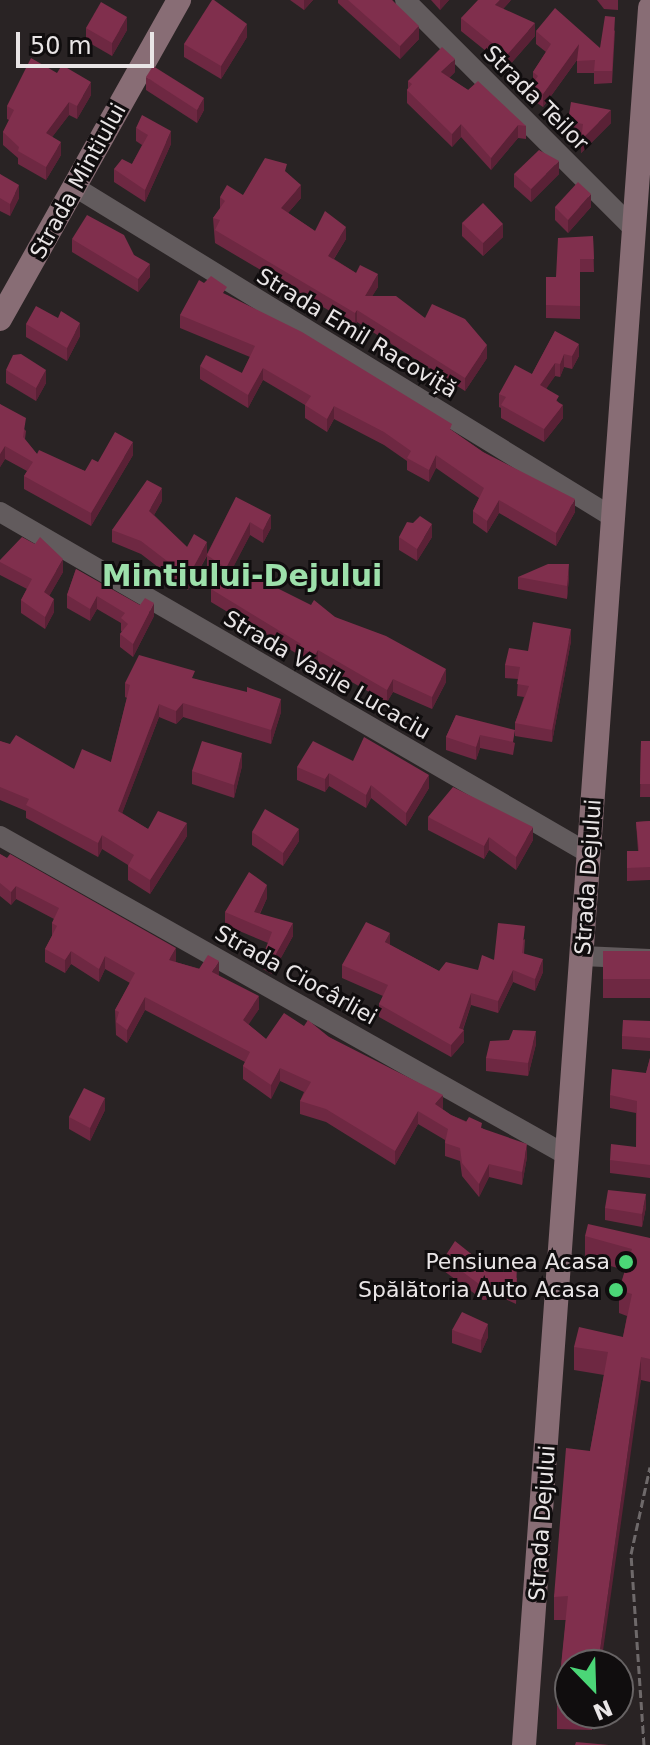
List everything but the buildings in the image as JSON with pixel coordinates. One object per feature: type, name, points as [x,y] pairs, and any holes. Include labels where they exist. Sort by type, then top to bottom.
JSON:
[{"type":"main road","name":"Strada Mintiului","points":[[0,319],[179,0]]},
{"type":"main road","name":"Strada Dejului","points":[[524,1745],[650,8]]},
{"type":"street","name":"Strada Teilor","points":[[405,0],[634,229]]},
{"type":"street","name":"Strada Emil Racoviță","points":[[75,187],[614,518]]},
{"type":"street","name":"Strada Vasile Lucaciu","points":[[0,512],[590,854]]},
{"type":"street","name":"Strada Ciocârliei","points":[[0,836],[568,1156]]},
{"type":"street","points":[[582,956],[650,959]]},
{"type":"path","points":[[644,1745],[631,1554],[650,1467]]},
{"type":"place","name":"Pensiunea Acasa","points":[[626,1262]]},
{"type":"place","name":"Spălătoria Auto Acasa","points":[[616,1290]]},
{"type":"district","name":"Mintiului-Dejului","points":[[242,576]]}]
